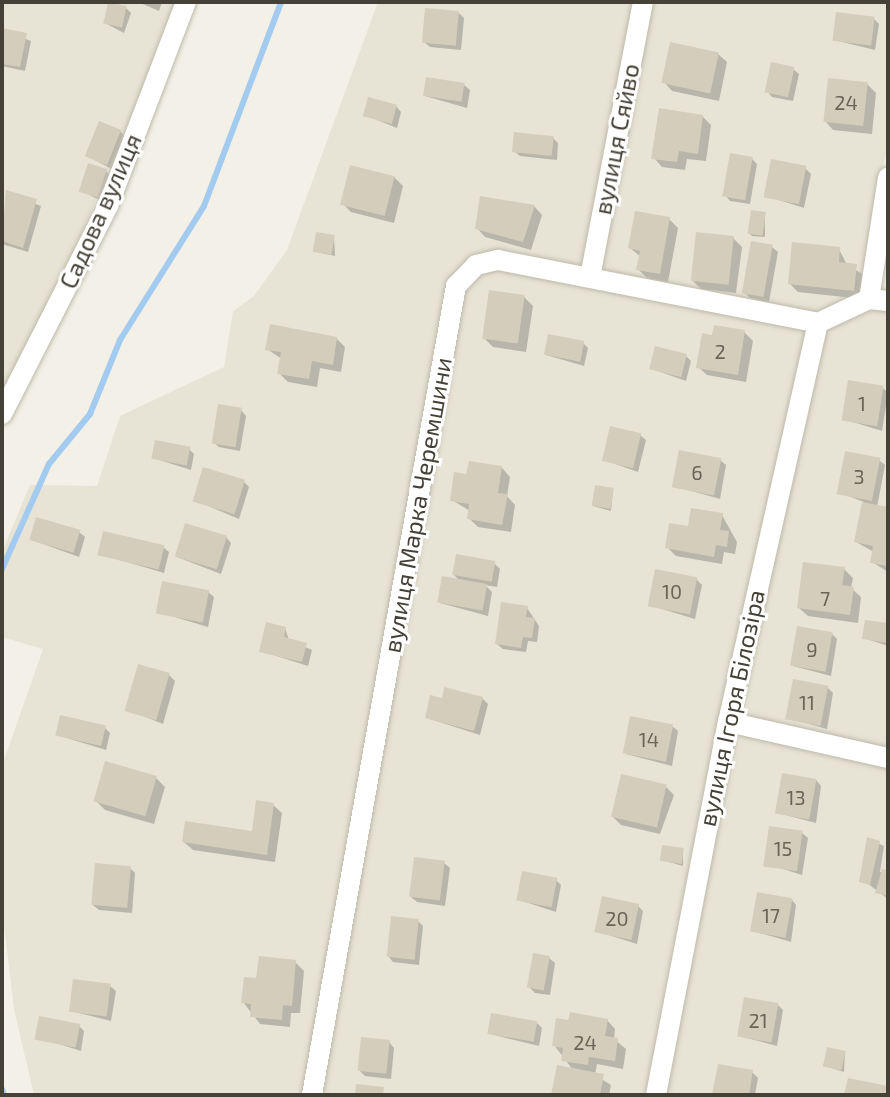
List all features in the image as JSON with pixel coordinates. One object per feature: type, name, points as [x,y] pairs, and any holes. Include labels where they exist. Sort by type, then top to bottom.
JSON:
[{"type":"street","name":"Садова вулиця","points":[[2,414],[108,206],[186,2]]},
{"type":"street","name":"вулиця Сяйво","points":[[590,277],[643,2]]},
{"type":"street","points":[[818,323],[878,300],[888,177]]},
{"type":"street","name":"вулиця Марка Черемшини","points":[[312,1095],[456,286],[476,265],[498,260],[818,323]]},
{"type":"street","name":"вулиця Ігоря Білозіра","points":[[656,1095],[728,722],[818,323]]},
{"type":"street","points":[[728,722],[888,758]]},
{"type":"shaded area","points":[[2,2],[179,2],[54,299],[2,401]]},
{"type":"shaded area","points":[[378,2],[636,2],[585,270],[470,264],[306,1095],[34,1095],[14,1009],[2,908],[2,766],[43,649],[2,637],[2,552],[30,485],[97,486],[120,416],[224,367],[233,311],[254,296],[287,250]]},
{"type":"shaded area","points":[[648,2],[888,2],[888,138],[863,298],[818,317],[597,272]]},
{"type":"shaded area","points":[[496,268],[811,328],[650,1095],[317,1095],[462,294],[474,277]]},
{"type":"shaded area","points":[[888,307],[888,752],[736,718],[823,328],[868,308]]},
{"type":"shaded area","points":[[733,729],[888,764],[888,1095],[662,1095]]},
{"type":"building","points":[[108,2],[127,6],[122,27],[103,24]]},
{"type":"building","points":[[425,8],[459,11],[456,46],[422,43]]},
{"type":"building","points":[[836,12],[875,17],[871,46],[832,41]]},
{"type":"building","points":[[2,28],[27,33],[20,67],[2,64]]},
{"type":"building","points":[[670,42],[719,52],[710,93],[661,83]]},
{"type":"building","points":[[771,62],[794,67],[788,97],[765,92]]},
{"type":"building","points":[[426,77],[465,83],[462,102],[423,96]]},
{"type":"building","points":[[828,78],[868,82],[863,126],[823,122]]},
{"type":"building","points":[[368,97],[397,105],[392,124],[363,116]]},
{"type":"building","points":[[659,108],[703,115],[698,154],[679,151],[677,162],[651,159]]},
{"type":"building","points":[[99,121],[121,130],[107,165],[85,156]]},
{"type":"building","points":[[514,132],[554,136],[552,156],[512,152]]},
{"type":"building","points":[[730,153],[753,157],[745,200],[722,196]]},
{"type":"building","points":[[771,159],[806,166],[799,204],[764,197]]},
{"type":"building","points":[[88,163],[107,169],[98,198],[79,192]]},
{"type":"building","points":[[350,165],[395,176],[385,216],[340,205]]},
{"type":"building","points":[[6,190],[37,199],[23,248],[2,241]]},
{"type":"building","points":[[480,196],[535,205],[523,242],[475,229]]},
{"type":"building","points":[[751,210],[766,212],[763,236],[748,234]]},
{"type":"building","points":[[635,211],[670,217],[660,274],[636,270],[640,251],[628,248]]},
{"type":"building","points":[[316,232],[335,235],[332,255],[313,252]]},
{"type":"building","points":[[696,232],[734,236],[729,285],[691,281]]},
{"type":"building","points":[[751,241],[773,245],[763,297],[742,293]]},
{"type":"building","points":[[792,242],[840,247],[839,262],[857,264],[854,291],[788,284]]},
{"type":"building","points":[[489,290],[525,295],[518,344],[482,339]]},
{"type":"building","points":[[270,324],[337,337],[333,365],[312,361],[309,379],[277,374],[281,352],[265,350]]},
{"type":"building","points":[[714,325],[745,330],[738,375],[696,368],[702,333],[712,335]]},
{"type":"building","points":[[548,334],[584,341],[580,362],[544,355]]},
{"type":"building","points":[[655,346],[687,354],[681,377],[649,369]]},
{"type":"building","points":[[848,380],[884,386],[877,426],[842,420]]},
{"type":"building","points":[[218,404],[242,408],[235,447],[212,444]]},
{"type":"building","points":[[610,426],[641,433],[633,468],[602,461]]},
{"type":"building","points":[[155,440],[190,447],[187,466],[151,459]]},
{"type":"building","points":[[679,450],[721,458],[714,496],[672,487]]},
{"type":"building","points":[[845,451],[880,458],[872,501],[837,494]]},
{"type":"building","points":[[469,461],[502,466],[498,493],[508,494],[502,525],[467,519],[469,504],[450,501],[454,472],[466,474]]},
{"type":"building","points":[[203,467],[245,480],[235,514],[192,501]]},
{"type":"building","points":[[595,485],[614,488],[610,509],[592,506]]},
{"type":"building","points":[[862,502],[888,507],[888,566],[870,563],[873,546],[854,542]]},
{"type":"building","points":[[691,508],[723,513],[720,530],[729,531],[727,547],[716,545],[714,557],[665,548],[669,523],[688,526]]},
{"type":"building","points":[[36,517],[80,530],[74,553],[29,540]]},
{"type":"building","points":[[185,523],[227,536],[217,569],[175,556]]},
{"type":"building","points":[[103,531],[164,545],[159,570],[97,555]]},
{"type":"building","points":[[456,554],[495,561],[492,582],[452,575]]},
{"type":"building","points":[[803,562],[845,567],[842,585],[854,587],[850,615],[797,608]]},
{"type":"building","points":[[655,569],[697,577],[690,615],[648,606]]},
{"type":"building","points":[[442,576],[487,584],[483,611],[437,603]]},
{"type":"building","points":[[162,581],[209,590],[203,623],[156,613]]},
{"type":"building","points":[[501,602],[528,606],[526,617],[535,618],[532,638],[523,637],[521,648],[495,644]]},
{"type":"building","points":[[865,620],[888,623],[888,643],[862,639]]},
{"type":"building","points":[[266,622],[286,627],[284,637],[307,643],[302,662],[259,652]]},
{"type":"building","points":[[797,626],[832,632],[826,672],[790,665]]},
{"type":"building","points":[[138,664],[170,673],[156,720],[124,711]]},
{"type":"building","points":[[793,679],[828,686],[821,726],[785,719]]},
{"type":"building","points":[[444,687],[483,697],[474,731],[425,718],[430,695],[442,698]]},
{"type":"building","points":[[60,715],[106,726],[101,746],[55,735]]},
{"type":"building","points":[[630,716],[673,724],[666,762],[623,753]]},
{"type":"building","points":[[105,761],[157,776],[145,816],[93,801]]},
{"type":"building","points":[[782,773],[816,779],[809,819],[775,813]]},
{"type":"building","points":[[621,774],[667,785],[657,827],[611,817]]},
{"type":"building","points":[[256,800],[274,803],[267,855],[182,842],[185,821],[252,831]]},
{"type":"building","points":[[769,826],[803,831],[797,871],[763,867]]},
{"type":"building","points":[[867,837],[880,841],[870,885],[859,882]]},
{"type":"building","points":[[662,845],[684,848],[682,864],[660,861]]},
{"type":"building","points":[[414,857],[445,861],[440,900],[409,897]]},
{"type":"building","points":[[95,863],[131,866],[127,908],[91,905]]},
{"type":"building","points":[[882,869],[888,870],[888,896],[875,893]]},
{"type":"building","points":[[522,871],[557,878],[552,907],[516,900]]},
{"type":"building","points":[[757,892],[792,898],[786,938],[750,931]]},
{"type":"building","points":[[602,896],[639,904],[631,940],[594,932]]},
{"type":"building","points":[[391,916],[419,919],[415,960],[387,957]]},
{"type":"building","points":[[533,953],[550,956],[544,990],[527,987]]},
{"type":"building","points":[[259,956],[296,960],[292,1006],[283,1005],[282,1020],[250,1017],[251,1004],[241,1003],[244,977],[256,978]]},
{"type":"building","points":[[73,979],[111,984],[107,1016],[69,1012]]},
{"type":"building","points":[[744,997],[778,1003],[772,1042],[737,1036]]},
{"type":"building","points":[[570,1012],[608,1019],[605,1036],[618,1038],[615,1061],[589,1057],[588,1065],[561,1061],[563,1048],[552,1046],[556,1018],[568,1020]]},
{"type":"building","points":[[491,1013],[537,1021],[534,1042],[487,1034]]},
{"type":"building","points":[[39,1016],[80,1024],[76,1048],[34,1040]]},
{"type":"building","points":[[361,1037],[390,1040],[386,1074],[357,1071]]},
{"type":"building","points":[[827,1047],[846,1051],[841,1071],[823,1067]]},
{"type":"building","points":[[718,1064],[753,1070],[749,1095],[712,1095]]},
{"type":"building","points":[[557,1065],[604,1074],[600,1095],[551,1095]]},
{"type":"building","points":[[848,1078],[888,1086],[888,1095],[844,1095]]},
{"type":"building","points":[[356,1084],[384,1087],[383,1095],[355,1095]]},
{"type":"waterway","points":[[2,569],[49,464],[90,414],[120,340],[204,206],[281,2]]},
{"type":"waterway","points":[[2,1089],[4,1095]]}]
